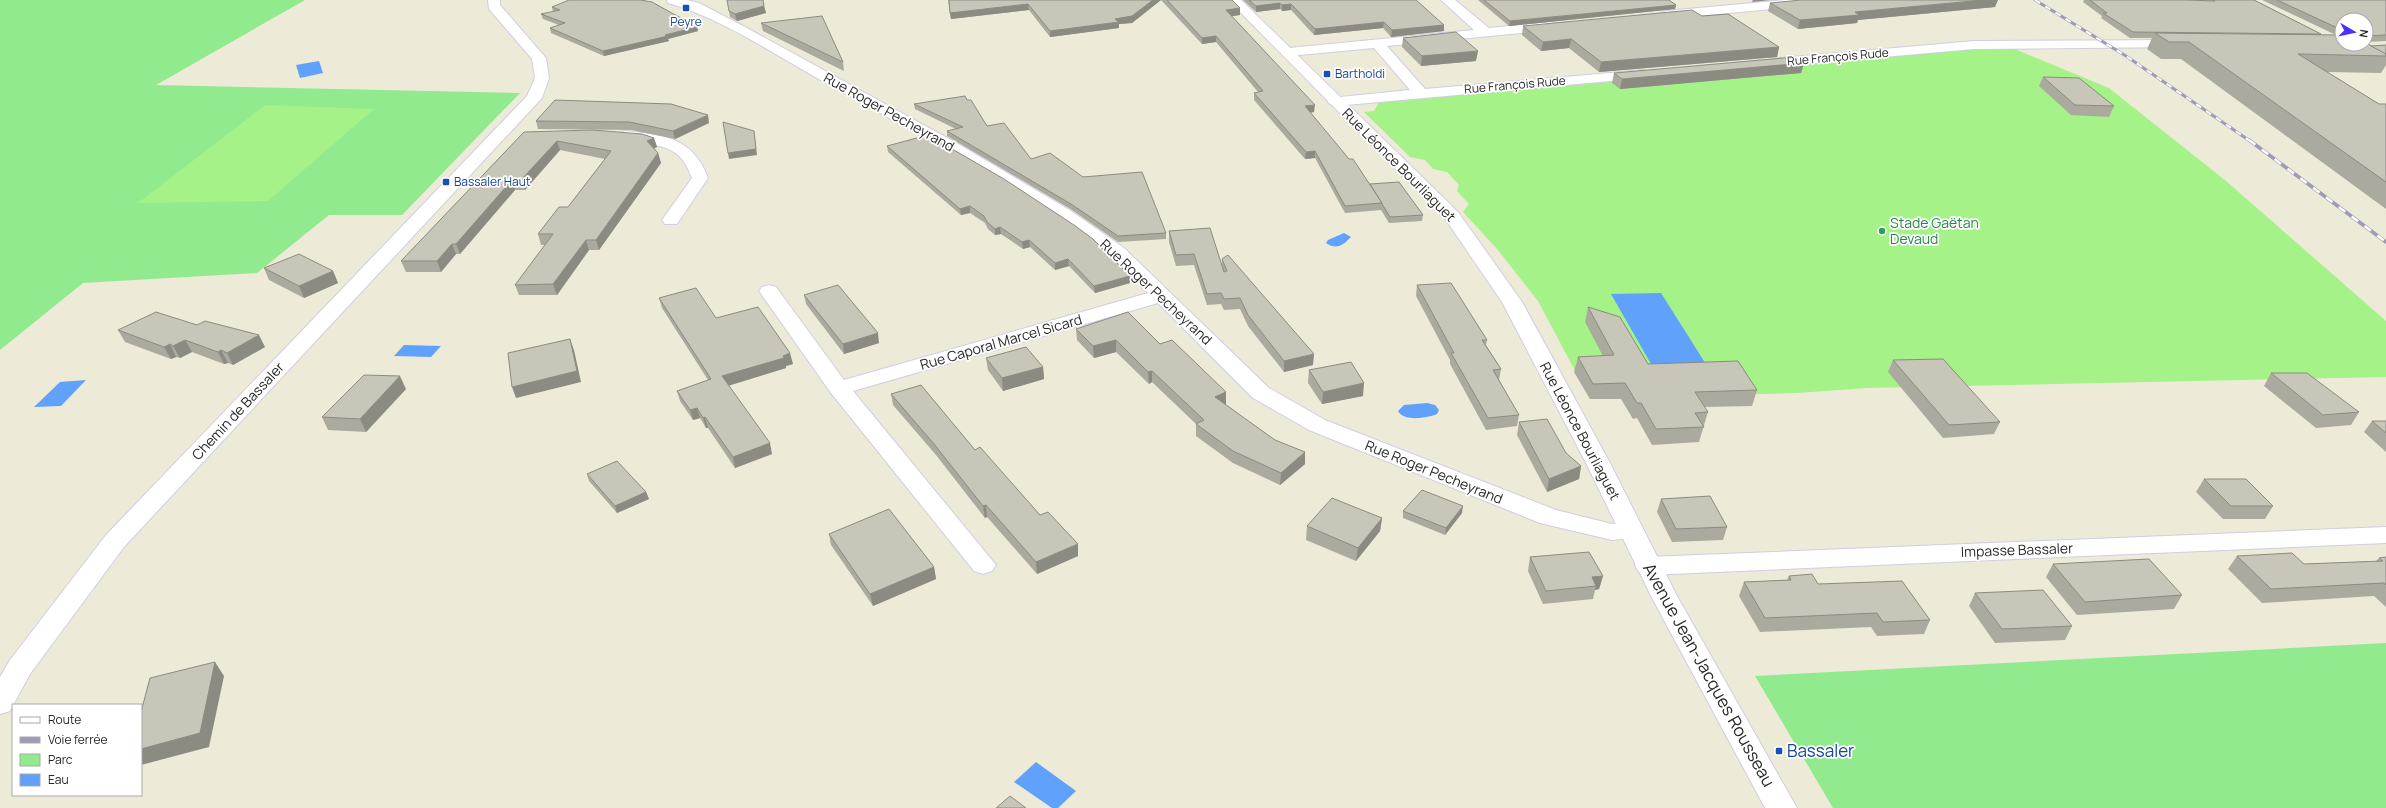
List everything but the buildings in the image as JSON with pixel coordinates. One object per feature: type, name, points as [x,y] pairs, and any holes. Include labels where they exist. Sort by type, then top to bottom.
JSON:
[{"type":"street","points":[[494,0],[494,6],[539,58],[542,78],[534,98],[497,136]]},
{"type":"street","name":"Rue Léonce Bourliaguet","points":[[1234,0],[1289,52],[1335,101],[1452,216],[1508,296],[1598,463],[1639,546]]},
{"type":"street","points":[[1447,0],[1486,33]]},
{"type":"street","points":[[1721,0],[1734,8]]},
{"type":"street","points":[[1656,16],[1826,0]]},
{"type":"street","name":"Rue Roger Pecheyrand","points":[[684,2],[747,34],[954,148],[1059,211],[1117,252],[1163,295],[1261,393],[1317,425],[1548,517],[1612,532],[1639,546]]},
{"type":"street","points":[[1289,52],[1563,25]]},
{"type":"street","points":[[1377,43],[1421,93]]},
{"type":"street","name":"Rue François Rude","points":[[1754,64],[1974,45],[2192,44]]},
{"type":"street","name":"Rue François Rude","points":[[1335,101],[1660,72]]},
{"type":"street","points":[[607,135],[649,138],[674,144],[687,152],[696,164],[700,178],[671,220]]},
{"type":"street","points":[[497,136],[521,136]]},
{"type":"street","name":"Chemin de Bassaler","points":[[0,703],[20,667],[115,541],[497,136]]},
{"type":"street","points":[[769,291],[839,388],[983,565]]},
{"type":"street","name":"Rue Caporal Marcel Sicard","points":[[839,388],[1163,295]]},
{"type":"street","name":"Impasse Bassaler","points":[[1639,546],[2386,535]]},
{"type":"street","name":"Avenue Jean-Jacques Rousseau","points":[[1639,546],[1781,808]]},
{"type":"green space","points":[[0,0],[305,0],[156,85],[520,93],[402,215],[329,215],[257,273],[83,283],[0,350]]},
{"type":"green space","name":"Stade Gaëtan Devaud","points":[[2012,48],[2109,88],[2226,181],[2386,321],[2386,377],[1867,388],[1797,393],[1590,399],[1538,301],[1498,250],[1463,212],[1469,204],[1457,191],[1459,185],[1447,172],[1433,169],[1425,160],[1410,157],[1364,112],[1374,111],[1379,102],[1971,49]]},
{"type":"green space","points":[[265,105],[374,109],[268,201],[138,203]]},
{"type":"green space","points":[[2386,643],[2386,808],[1833,808],[1755,676]]},
{"type":"water","points":[[319,61],[323,73],[300,78],[296,65]]},
{"type":"water","points":[[1344,233],[1351,237],[1340,246],[1334,246],[1326,243],[1328,240]]},
{"type":"water","points":[[1661,293],[1709,369],[1655,371],[1611,294]]},
{"type":"water","points":[[404,345],[441,346],[431,357],[394,356]]},
{"type":"water","points":[[86,380],[61,406],[34,407],[60,382]]},
{"type":"water","points":[[1427,403],[1435,405],[1439,410],[1437,414],[1422,418],[1410,418],[1405,417],[1398,411],[1404,405]]},
{"type":"water","points":[[1036,762],[1076,791],[1058,808],[1052,808],[1014,782]]},
{"type":"railway","points":[[2035,0],[2126,56],[2250,141]]},
{"type":"railway","points":[[2249,140],[2386,242]]},
{"type":"place","name":"Peyre","points":[[686,8]]},
{"type":"place","name":"Bartholdi","points":[[1327,74]]},
{"type":"place","name":"Bassaler Haut","points":[[446,182]]},
{"type":"place","name":"Stade Gaëtan Devaud","points":[[1882,231]]},
{"type":"place","name":"Bassaler","points":[[1779,751]]}]
